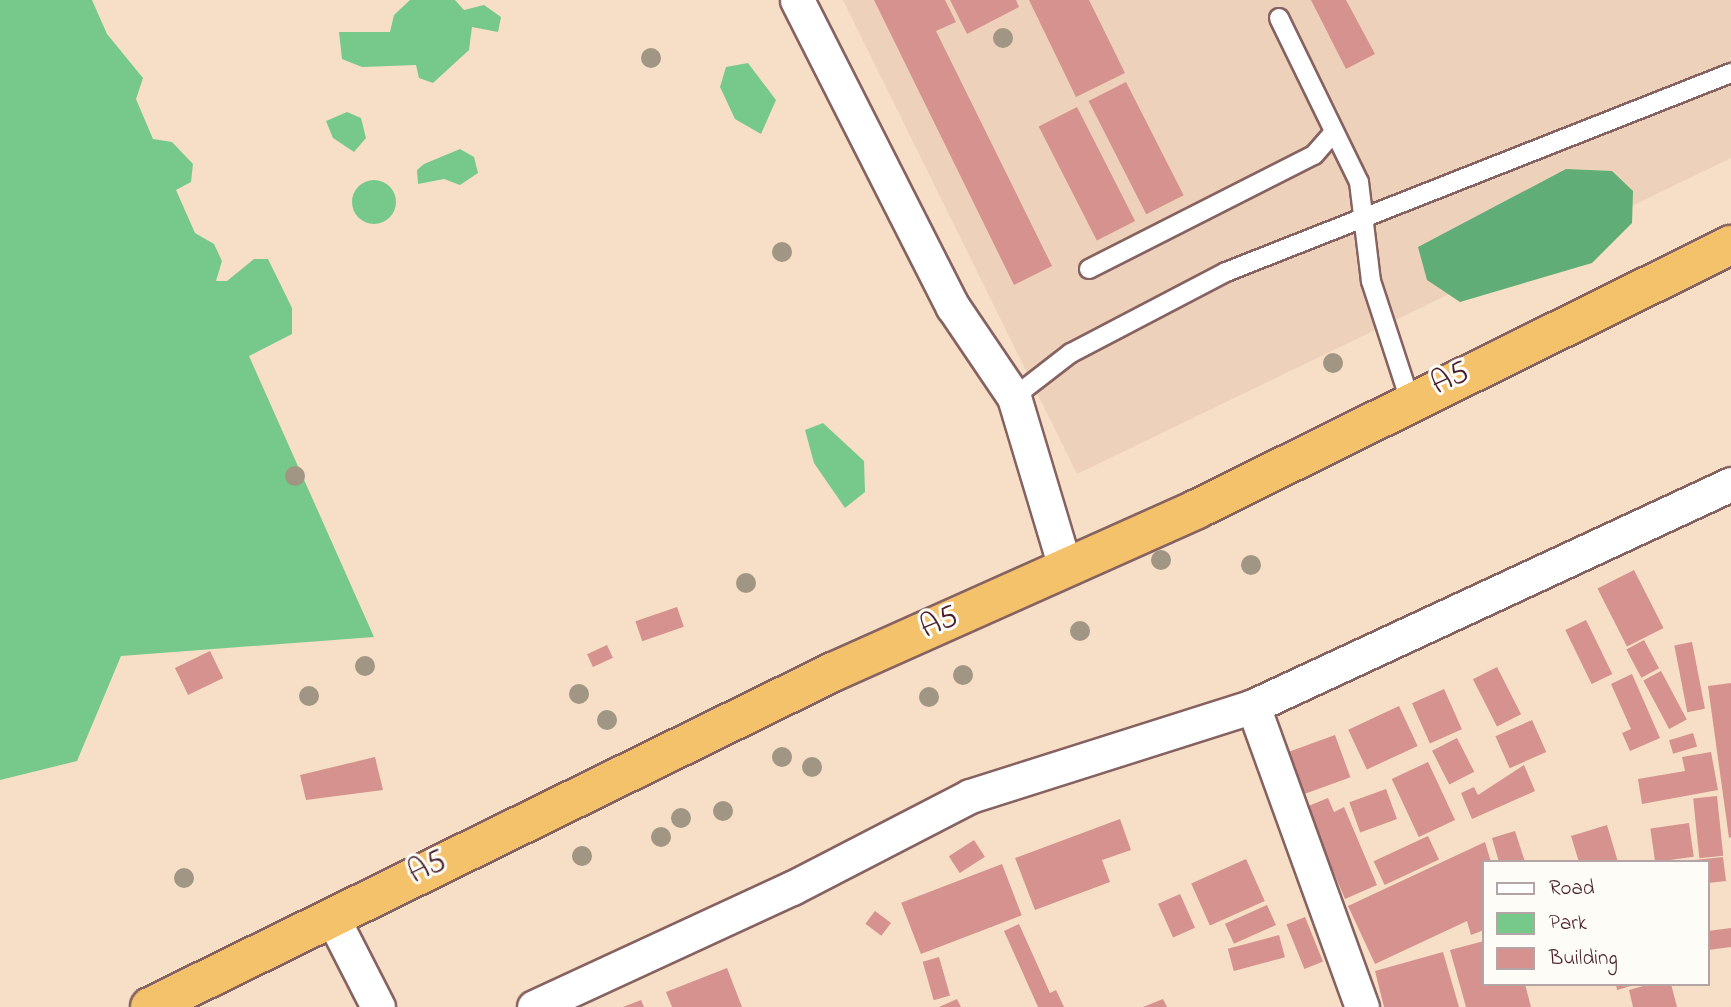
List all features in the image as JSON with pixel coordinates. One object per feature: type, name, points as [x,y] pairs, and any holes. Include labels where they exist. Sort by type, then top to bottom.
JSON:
[{"type":"highway","name":"A5","points":[[150,1007],[1063,564],[1197,509],[1410,400],[1731,245]]},
{"type":"street","points":[[797,0],[953,307],[1014,397],[1063,564]]},
{"type":"street","points":[[534,1007],[792,888],[970,796],[1253,706],[1731,484]]},
{"type":"street","points":[[1253,706],[1362,1007]]},
{"type":"street","points":[[332,917],[378,1007]]},
{"type":"lane","points":[[1279,18],[1359,182],[1361,222],[1371,281],[1410,400]]},
{"type":"lane","points":[[1014,397],[1071,353],[1226,272],[1361,222],[1731,73]]},
{"type":"lane","points":[[1089,269],[1314,155],[1334,132]]},
{"type":"shaded area","points":[[843,0],[1731,0],[1731,158],[1077,474]]},
{"type":"green space","points":[[0,0],[92,0],[107,34],[143,78],[136,99],[153,139],[172,142],[193,164],[191,182],[176,190],[195,233],[214,244],[222,261],[216,281],[227,281],[254,259],[268,259],[292,308],[292,334],[249,356],[374,637],[121,656],[77,761],[0,780]]},
{"type":"green space","points":[[410,0],[455,0],[464,10],[484,5],[501,17],[498,32],[472,27],[469,50],[433,83],[419,78],[416,65],[362,67],[342,59],[339,32],[390,32],[394,15]]},
{"type":"green space","points":[[748,63],[776,100],[761,134],[735,119],[720,87],[726,67]]},
{"type":"green space","points":[[347,112],[361,118],[366,138],[354,152],[333,138],[326,121]]},
{"type":"green space","points":[[460,149],[474,157],[478,173],[460,185],[444,179],[418,184],[417,170],[424,164]]},
{"type":"green space","points":[[1566,169],[1612,171],[1633,191],[1632,223],[1592,263],[1460,302],[1427,280],[1418,247]]},
{"type":"green space","points":[[374,180],[389,187],[396,202],[389,217],[374,224],[359,217],[352,202],[359,187]]},
{"type":"green space","points":[[823,423],[864,461],[865,492],[845,508],[814,463],[805,430]]},
{"type":"building","points":[[874,0],[945,0],[956,22],[936,31],[1052,266],[1014,285]]},
{"type":"building","points":[[950,0],[1016,0],[1019,7],[967,34]]},
{"type":"building","points":[[1029,0],[1089,0],[1125,73],[1076,97]]},
{"type":"building","points":[[1311,0],[1346,0],[1375,54],[1346,69]]},
{"type":"building","points":[[1126,82],[1184,195],[1146,214],[1089,101]]},
{"type":"building","points":[[1077,107],[1135,221],[1097,241],[1039,127]]},
{"type":"building","points":[[1634,570],[1664,628],[1627,647],[1597,589]]},
{"type":"building","points":[[677,607],[684,627],[642,641],[635,621]]},
{"type":"building","points":[[1586,620],[1612,674],[1592,684],[1565,630]]},
{"type":"building","points":[[1644,640],[1659,668],[1641,678],[1626,649]]},
{"type":"building","points":[[1692,642],[1705,709],[1687,712],[1674,645]]},
{"type":"building","points":[[607,645],[613,658],[593,667],[587,654]]},
{"type":"building","points":[[210,651],[223,678],[188,695],[175,668]]},
{"type":"building","points":[[1497,667],[1521,714],[1497,726],[1473,679]]},
{"type":"building","points":[[1661,671],[1687,720],[1669,729],[1643,680]]},
{"type":"building","points":[[1632,674],[1660,738],[1630,751],[1622,733],[1631,729],[1611,684]]},
{"type":"building","points":[[1731,683],[1731,837],[1729,838],[1708,686]]},
{"type":"building","points":[[1444,689],[1462,729],[1430,743],[1412,703]]},
{"type":"building","points":[[1399,706],[1418,746],[1367,770],[1348,730]]},
{"type":"building","points":[[1532,720],[1546,752],[1510,768],[1495,736]]},
{"type":"building","points":[[1693,733],[1697,746],[1673,754],[1669,740]]},
{"type":"building","points":[[1335,735],[1350,777],[1297,797],[1281,754]]},
{"type":"building","points":[[1457,738],[1474,772],[1449,785],[1432,751]]},
{"type":"building","points":[[1711,752],[1718,790],[1642,804],[1638,779],[1685,771],[1682,757]]},
{"type":"building","points":[[375,757],[383,790],[306,800],[300,775]]},
{"type":"building","points":[[1428,762],[1455,820],[1419,837],[1392,779]]},
{"type":"building","points":[[1524,765],[1535,791],[1472,819],[1461,793],[1474,787],[1478,795]]},
{"type":"building","points":[[1386,789],[1397,819],[1360,832],[1349,802]]},
{"type":"building","points":[[1717,796],[1723,856],[1699,858],[1693,799]]},
{"type":"building","points":[[1328,798],[1334,812],[1344,807],[1377,885],[1345,899],[1306,807]]},
{"type":"building","points":[[1120,819],[1131,850],[1102,860],[1110,882],[1035,910],[1015,858]]},
{"type":"building","points":[[1689,823],[1694,857],[1655,860],[1650,828]]},
{"type":"building","points":[[1607,825],[1617,860],[1578,860],[1571,836]]},
{"type":"building","points":[[1515,831],[1524,860],[1498,860],[1492,838]]},
{"type":"building","points":[[1428,836],[1439,860],[1385,885],[1374,861]]},
{"type":"building","points":[[974,840],[985,857],[960,873],[949,856]]},
{"type":"building","points":[[1485,842],[1490,860],[1482,860],[1482,931],[1471,935],[1467,921],[1375,964],[1348,906]]},
{"type":"building","points":[[1723,857],[1726,881],[1710,883],[1710,860],[1695,860]]},
{"type":"building","points":[[1246,859],[1265,901],[1210,925],[1191,883]]},
{"type":"building","points":[[1002,864],[1022,915],[921,954],[901,903]]},
{"type":"building","points":[[1180,894],[1195,928],[1173,938],[1158,904]]},
{"type":"building","points":[[1267,905],[1276,925],[1234,944],[1225,924]]},
{"type":"building","points":[[875,911],[891,923],[881,936],[865,924]]},
{"type":"building","points":[[1305,917],[1323,962],[1304,969],[1286,924]]},
{"type":"building","points":[[1019,924],[1050,993],[1056,990],[1064,1007],[1038,1007],[1004,931]]},
{"type":"building","points":[[1731,928],[1731,947],[1710,950],[1710,931]]},
{"type":"building","points":[[1279,935],[1285,957],[1234,971],[1228,949]]},
{"type":"building","points":[[1482,942],[1482,986],[1526,986],[1531,1007],[1466,1007],[1450,950]]},
{"type":"building","points":[[1443,952],[1459,1007],[1384,1007],[1375,971]]},
{"type":"building","points":[[939,957],[950,995],[934,1000],[923,962]]},
{"type":"building","points":[[727,968],[742,1007],[672,1007],[666,992]]},
{"type":"building","points":[[1643,986],[1672,986],[1677,1007],[1633,1007],[1629,990]]},
{"type":"building","points":[[957,999],[961,1007],[939,1007]]},
{"type":"building","points":[[1163,999],[1167,1007],[1143,1007]]},
{"type":"building","points":[[641,1000],[644,1007],[623,1007]]}]
